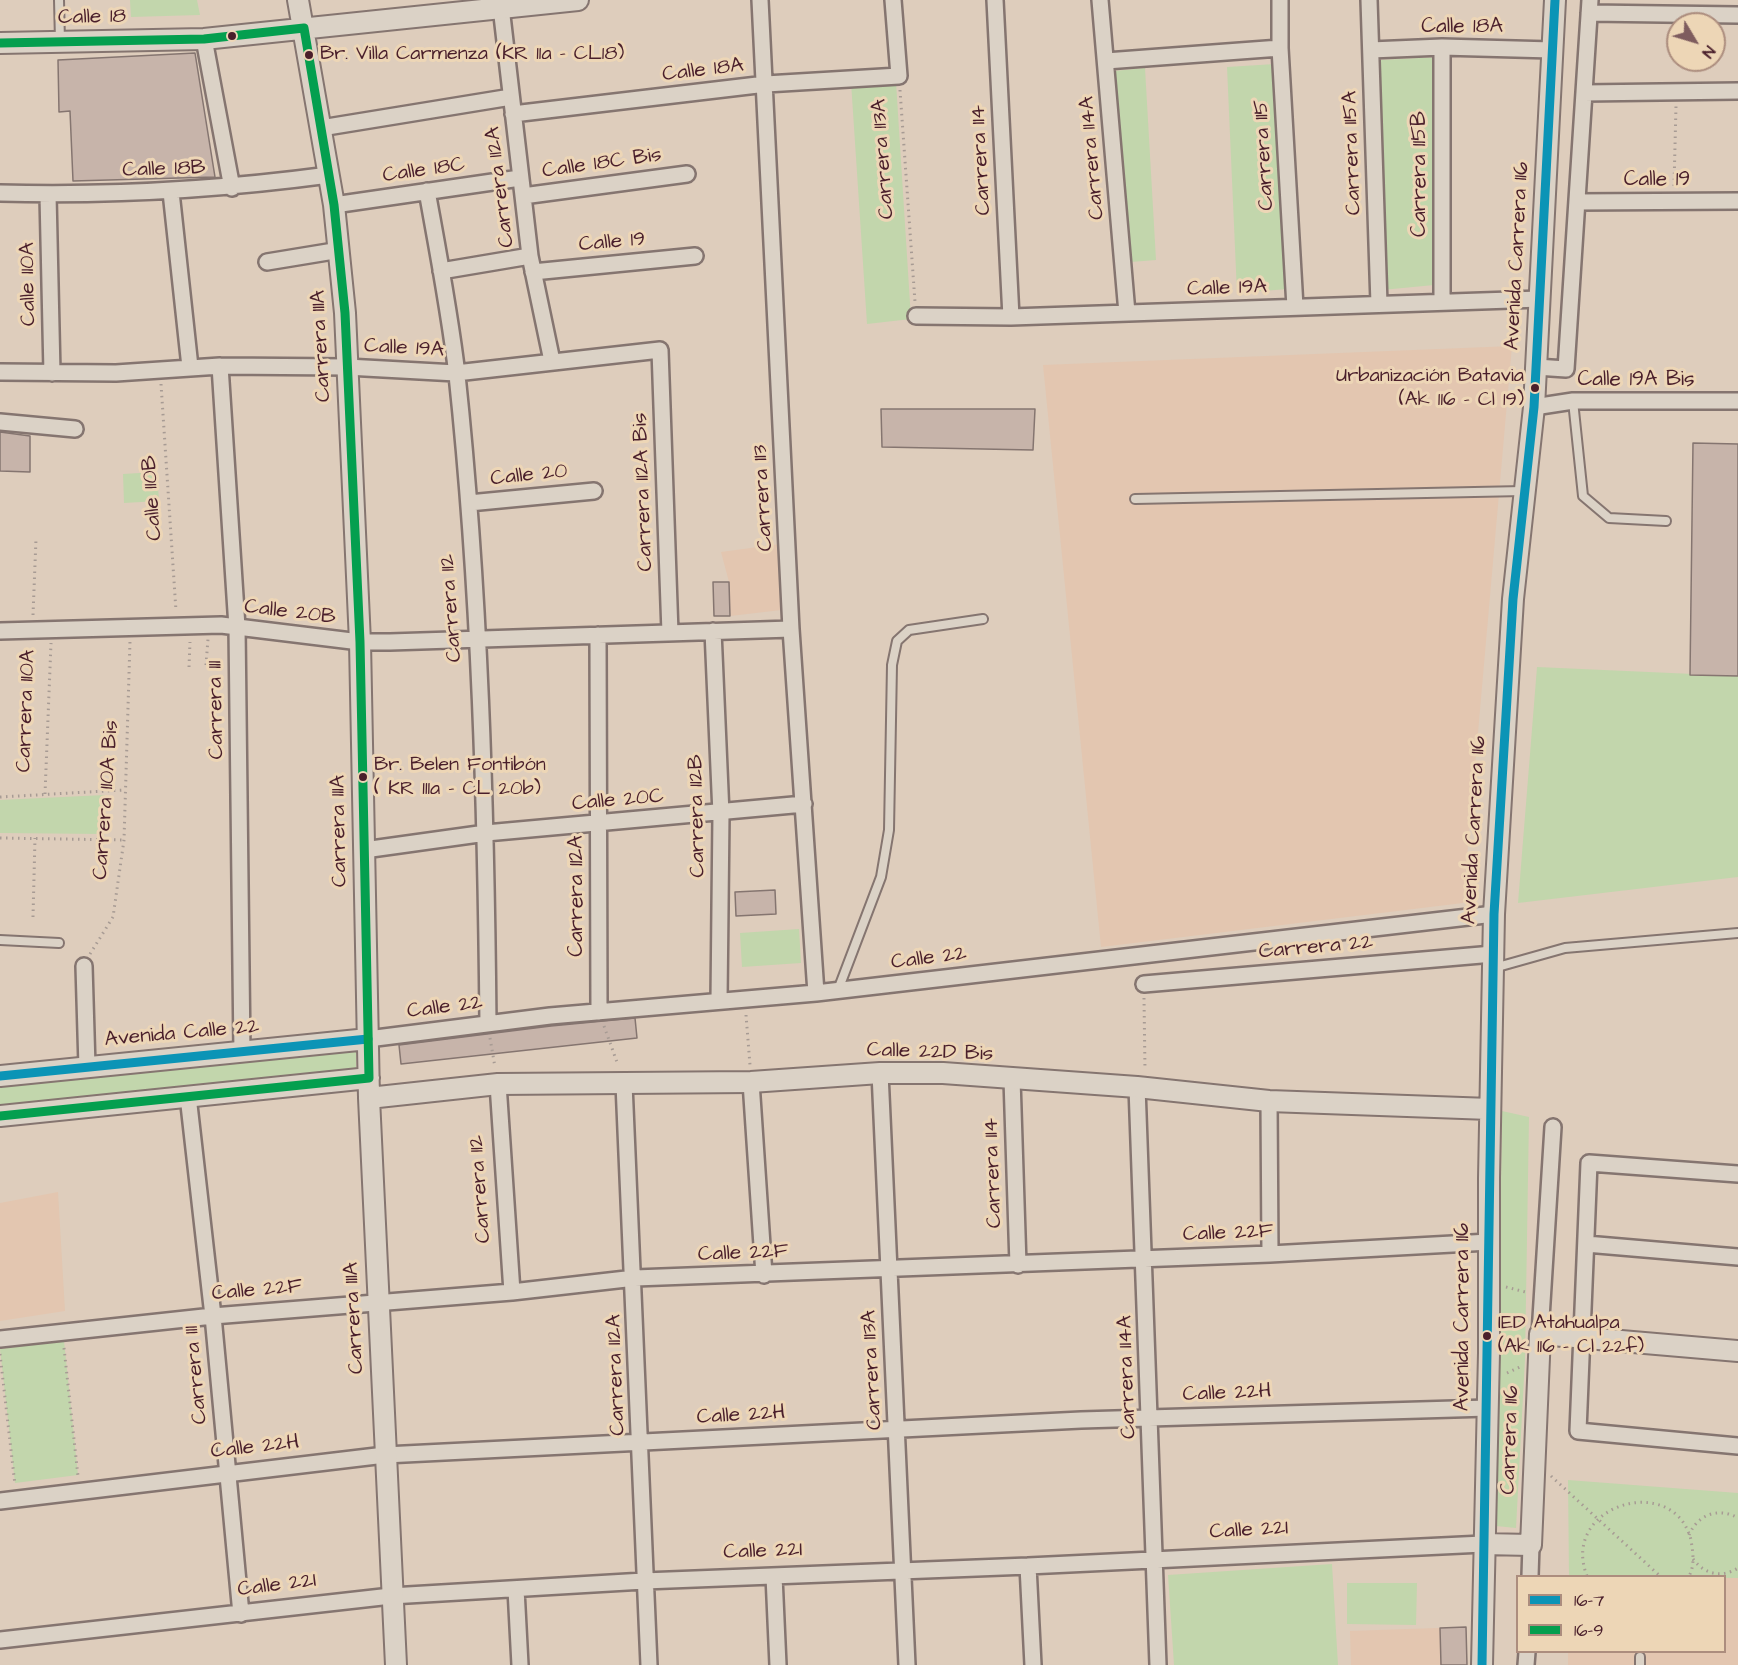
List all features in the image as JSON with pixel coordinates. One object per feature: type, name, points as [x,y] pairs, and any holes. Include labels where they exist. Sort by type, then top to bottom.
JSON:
[{"type":"street","name":"Carrera 111A","points":[[298,0],[334,205],[340,250],[347,367],[360,642],[369,1088],[396,1665]]},
{"type":"street","name":"Calle 18","points":[[0,43],[204,39],[303,28],[410,8],[501,7],[577,0]]},
{"type":"street","name":"Carrera 113","points":[[760,0],[766,84],[791,629],[816,993]]},
{"type":"street","name":"Carrera 113A","points":[[893,0],[899,76]]},
{"type":"street","name":"Carrera 114","points":[[995,0],[1011,317]]},
{"type":"street","name":"Carrera 114A","points":[[1100,0],[1127,313]]},
{"type":"street","name":"Carrera 115","points":[[1280,0],[1280,48],[1295,307]]},
{"type":"street","name":"Carrera 115A","points":[[1369,0],[1379,304]]},
{"type":"street","name":"Avenida Carrera 116","points":[[1482,1665],[1483,1544],[1488,1408],[1494,914],[1513,599],[1534,407],[1555,0]]},
{"type":"street","name":"Carrera 112A","points":[[501,7],[530,256],[552,361]]},
{"type":"street","points":[[1536,367],[1566,369],[1589,7],[1738,15]]},
{"type":"street","points":[[204,39],[232,188]]},
{"type":"street","name":"Calle 18A","points":[[1371,50],[1442,47],[1552,50]]},
{"type":"street","name":"Carrera 115B","points":[[1442,47],[1442,302]]},
{"type":"street","points":[[1106,61],[1280,48]]},
{"type":"street","name":"Calle 18A","points":[[513,114],[766,84],[899,76]]},
{"type":"street","points":[[1584,93],[1738,91]]},
{"type":"street","points":[[321,128],[511,97]]},
{"type":"street","name":"Calle 18C Bis","points":[[523,196],[687,174]]},
{"type":"street","name":"Calle 18B","points":[[0,193],[48,195],[171,192],[232,188],[328,175]]},
{"type":"street","name":"Calle 18C","points":[[334,205],[520,178]]},
{"type":"street","name":"Carrera 112","points":[[427,191],[456,373],[479,639],[486,833],[488,1024]]},
{"type":"street","points":[[171,192],[190,367]]},
{"type":"street","name":"Calle 110A","points":[[48,195],[52,373]]},
{"type":"street","points":[[1738,196],[1738,201]]},
{"type":"street","name":"Calle 19","points":[[1577,202],[1738,201]]},
{"type":"street","points":[[267,262],[340,250]]},
{"type":"street","points":[[441,271],[530,256]]},
{"type":"street","name":"Calle 19","points":[[533,272],[695,256]]},
{"type":"street","name":"Calle 19A","points":[[916,316],[1011,317],[1540,298]]},
{"type":"street","name":"Calle 19A","points":[[0,372],[116,373],[220,366],[347,367],[456,373],[660,350]]},
{"type":"street","name":"Carrera 112A Bis","points":[[660,350],[670,633]]},
{"type":"street","name":"Carrera 111","points":[[220,366],[237,627],[242,1053]]},
{"type":"street","name":"Calle 19A Bis","points":[[1534,407],[1573,401],[1738,401]]},
{"type":"street","points":[[0,422],[75,429]]},
{"type":"street","name":"Calle 20","points":[[469,503],[594,490]]},
{"type":"street","name":"Calle 20B","points":[[0,631],[208,625],[360,642],[791,629]]},
{"type":"street","name":"Carrera 112B","points":[[713,631],[721,814],[719,1000]]},
{"type":"street","name":"Carrera 112A","points":[[598,635],[599,1012]]},
{"type":"street","name":"Calle 20C","points":[[364,850],[486,833],[721,814],[804,804]]},
{"type":"street","name":"Calle 22","points":[[368,1039],[599,1012],[816,993],[1494,914]]},
{"type":"street","name":"Carrera 22","points":[[1144,984],[1493,961]]},
{"type":"street","points":[[84,966],[87,1067]]},
{"type":"street","name":"Avenida Calle 22","points":[[0,1076],[368,1039]]},
{"type":"street","name":"Carrera 113A","points":[[880,1073],[907,1665]]},
{"type":"street","name":"Calle 22D Bis","points":[[369,1088],[498,1083],[751,1082],[880,1073],[943,1073],[1141,1088],[1269,1101],[1490,1109]]},
{"type":"street","name":"Carrera 114","points":[[1012,1079],[1018,1265]]},
{"type":"street","points":[[751,1082],[764,1275]]},
{"type":"street","name":"Carrera 112","points":[[498,1083],[512,1292]]},
{"type":"street","name":"Carrera 112A","points":[[624,1084],[635,1278],[644,1581],[649,1665]]},
{"type":"street","points":[[0,1116],[188,1096],[369,1088]]},
{"type":"street","name":"Carrera 114A","points":[[1141,1088],[1144,1257],[1151,1418],[1152,1559],[1158,1665]]},
{"type":"street","name":"Carrera 111","points":[[188,1096],[213,1316],[241,1614]]},
{"type":"street","points":[[1269,1101],[1270,1254]]},
{"type":"street","name":"Carrera 116","points":[[1530,1575],[1539,1345],[1552,1127]]},
{"type":"street","points":[[1738,1174],[1589,1162],[1578,1431],[1738,1446]]},
{"type":"street","name":"Calle 22F","points":[[0,1339],[213,1316],[512,1292],[635,1278],[1018,1265],[1144,1257],[1270,1254],[1489,1242]]},
{"type":"street","points":[[1586,1244],[1738,1257]]},
{"type":"street","points":[[1539,1345],[1582,1337],[1738,1351]]},
{"type":"street","name":"Calle 22H","points":[[0,1501],[227,1472],[385,1455],[1151,1418],[1488,1408]]},
{"type":"street","name":"Calle 22I","points":[[0,1640],[391,1596],[644,1581],[1028,1566],[1483,1544],[1531,1545]]},
{"type":"street","points":[[1028,1566],[1033,1665]]},
{"type":"street","points":[[774,1576],[778,1665]]},
{"type":"street","points":[[516,1589],[520,1665]]},
{"type":"lane","points":[[59,0],[60,43]]},
{"type":"lane","points":[[1573,401],[1583,496],[1609,518],[1666,521]]},
{"type":"lane","points":[[1135,499],[1525,491]]},
{"type":"lane","points":[[838,990],[881,877],[889,830],[892,665],[897,641],[909,630],[983,619]]},
{"type":"lane","points":[[1493,961],[1565,948],[1738,933]]},
{"type":"lane","points":[[0,940],[58,943]]},
{"type":"path","name":"Carrera 113A","points":[[899,76],[916,316]]},
{"type":"path","points":[[1674,202],[1677,92]]},
{"type":"path","name":"Calle 110B","points":[[160,369],[189,667]]},
{"type":"path","points":[[32,630],[36,539]]},
{"type":"path","points":[[206,665],[208,625]]},
{"type":"path","name":"Carrera 110A Bis","points":[[84,966],[113,917],[124,840],[131,626]]},
{"type":"path","name":"Carrera 110A","points":[[45,794],[51,630]]},
{"type":"path","points":[[0,797],[124,790]]},
{"type":"path","points":[[0,837],[124,840]]},
{"type":"path","points":[[33,917],[35,838]]},
{"type":"path","points":[[1141,1088],[1144,984]]},
{"type":"path","points":[[745,999],[751,1082]]},
{"type":"path","points":[[599,1012],[624,1084]]},
{"type":"path","points":[[488,1024],[498,1083]]},
{"type":"path","points":[[1489,1284],[1542,1296]]},
{"type":"path","points":[[63,1332],[79,1490]]},
{"type":"path","points":[[1489,1344],[1539,1345]]},
{"type":"path","points":[[1488,1380],[1539,1345]]},
{"type":"path","points":[[0,1354],[16,1499]]},
{"type":"path","points":[[1545,1471],[1659,1575]]},
{"type":"path","points":[[1587,1575],[1583,1550],[1588,1533],[1598,1519],[1613,1507],[1631,1502],[1649,1502],[1673,1514],[1689,1535],[1693,1560],[1689,1575]]},
{"type":"path","points":[[1689,1535],[1699,1520],[1707,1515],[1727,1513],[1738,1518]]},
{"type":"path","points":[[1693,1560],[1698,1566],[1717,1575],[1738,1568]]},
{"type":"shaded area","points":[[1512,346],[1463,903],[1101,947],[1043,365]]},
{"type":"shaded area","points":[[780,544],[781,610],[730,616],[729,582],[721,552]]},
{"type":"shaded area","points":[[58,1192],[65,1311],[0,1321],[0,1203]]},
{"type":"shaded area","points":[[1726,1577],[1738,1578],[1738,1665],[1568,1665],[1568,1653],[1726,1653]]},
{"type":"shaded area","points":[[1466,1627],[1467,1665],[1351,1665],[1350,1631]]},
{"type":"green space","points":[[130,0],[197,0],[200,15],[131,17]]},
{"type":"green space","points":[[1440,57],[1434,285],[1382,290],[1380,60]]},
{"type":"green space","points":[[1275,64],[1288,289],[1237,293],[1227,67]]},
{"type":"green space","points":[[1145,68],[1156,260],[1131,262],[1114,71]]},
{"type":"green space","points":[[851,82],[896,82],[911,319],[867,324]]},
{"type":"green space","points":[[157,472],[159,501],[124,503],[123,474]]},
{"type":"green space","points":[[1537,667],[1738,676],[1738,877],[1518,903]]},
{"type":"green space","points":[[105,795],[104,834],[0,833],[0,800]]},
{"type":"green space","points":[[799,929],[801,963],[742,967],[740,933]]},
{"type":"green space","points":[[356,1048],[356,1071],[0,1108],[0,1084]]},
{"type":"green space","points":[[1502,1111],[1529,1117],[1525,1359],[1516,1528],[1496,1526]]},
{"type":"green space","points":[[64,1341],[78,1475],[15,1483],[0,1349]]},
{"type":"green space","points":[[1568,1480],[1738,1493],[1738,1578],[1726,1578],[1726,1575],[1569,1575]]},
{"type":"green space","points":[[1332,1564],[1338,1665],[1174,1665],[1168,1575]]},
{"type":"green space","points":[[1347,1583],[1417,1583],[1416,1625],[1347,1624]]},
{"type":"building","points":[[195,53],[215,177],[73,181],[70,111],[59,112],[58,60]]},
{"type":"building","points":[[881,409],[1035,409],[1033,450],[882,447]]},
{"type":"building","points":[[0,432],[30,436],[30,472],[0,471]]},
{"type":"building","points":[[1693,443],[1738,444],[1738,676],[1690,675]]},
{"type":"building","points":[[713,582],[729,582],[730,616],[714,616]]},
{"type":"building","points":[[775,890],[776,914],[736,916],[735,892]]},
{"type":"building","points":[[635,1018],[637,1038],[401,1064],[399,1045]]},
{"type":"building","points":[[1466,1627],[1467,1665],[1441,1665],[1440,1628]]},
{"type":"transit line","name":"16-7","points":[[1482,1665],[1494,914],[1513,599],[1534,407],[1555,0]]},
{"type":"transit line","name":"16-9","points":[[0,43],[204,39],[304,28],[334,205],[345,313],[360,642],[369,1078],[0,1116]]},
{"type":"transit line","name":"16-7","points":[[0,1076],[368,1039]]},
{"type":"place","name":"Br. Villa Carmenza (KR 11a - CL18)","points":[[309,55]]},
{"type":"place","name":"Urbanización Batavia (Ak 116 - Cl 19)","points":[[1535,388]]},
{"type":"place","name":"Br. Belen Fontibón ( KR 111a - CL 20b)","points":[[363,777]]},
{"type":"place","name":"IED Atahualpa (Ak 116 - Cl 22f)","points":[[1487,1336]]}]
